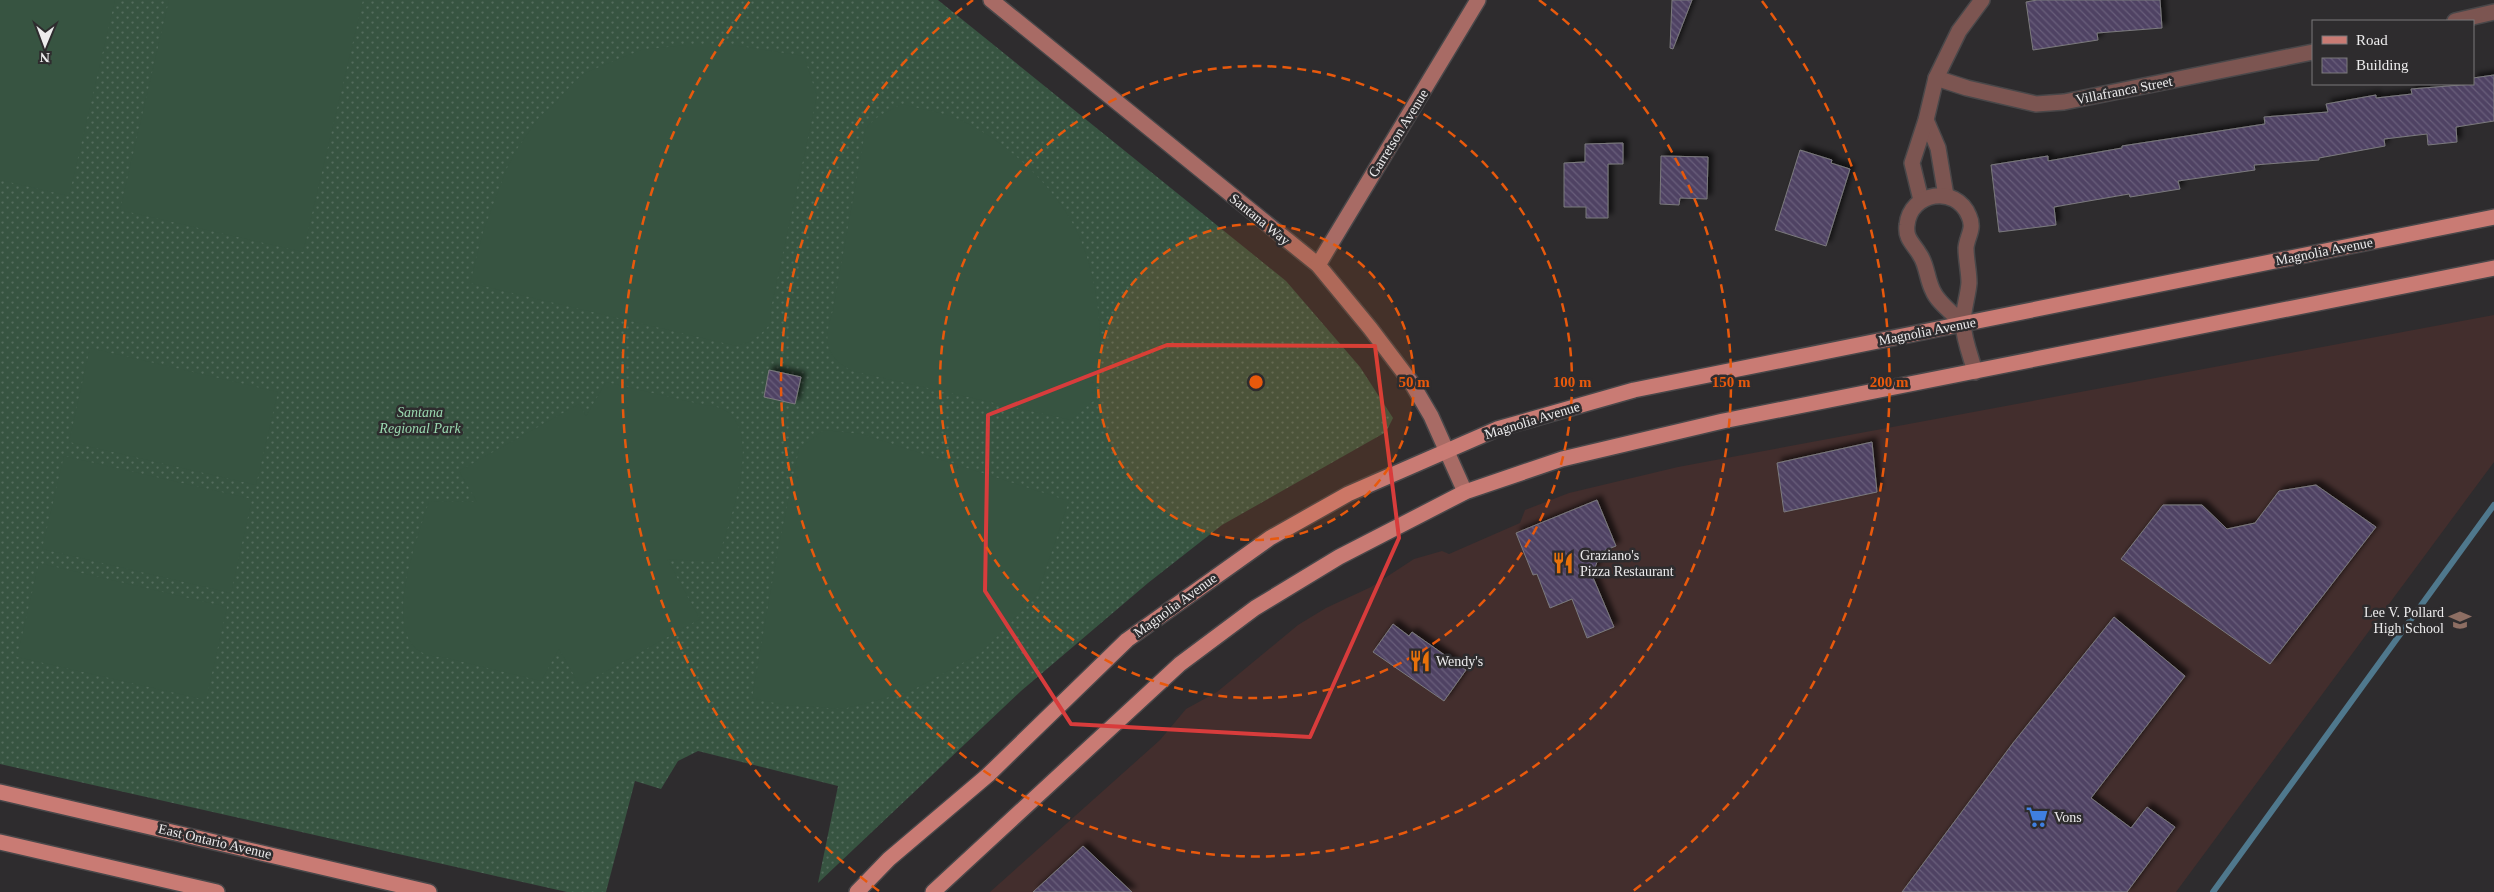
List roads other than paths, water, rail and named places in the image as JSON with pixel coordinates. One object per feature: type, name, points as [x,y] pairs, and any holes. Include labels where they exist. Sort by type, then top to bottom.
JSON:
[{"type":"main road","name":"Magnolia Avenue","points":[[857,892],[889,859],[988,775],[1127,640],[1270,538],[1348,494],[1497,429],[1634,390],[2494,217]]},
{"type":"main road","points":[[932,892],[1180,664],[1255,608],[1339,557],[1465,492],[1562,459],[1723,421],[2494,268]]},
{"type":"main road","name":"East Ontario Avenue","points":[[0,792],[429,892]]},
{"type":"main road","points":[[0,842],[217,892]]},
{"type":"street","name":"Santana Way","points":[[991,0],[1318,265],[1370,328],[1411,382],[1431,416],[1465,492]]},
{"type":"street","name":"Garretson Avenue","points":[[1318,265],[1478,0]]},
{"type":"street","points":[[1921,200],[1912,163],[1926,120],[1936,78],[1959,31],[1982,0]]},
{"type":"street","points":[[2459,20],[2494,12]]},
{"type":"street","name":"Villafranca Street","points":[[1936,78],[1967,88],[2036,104],[2064,102],[2312,52]]},
{"type":"street","points":[[1926,120],[1938,148],[1946,196]]},
{"type":"street","points":[[1964,324],[1933,292],[1920,255],[1908,238],[1906,227],[1908,216],[1913,207],[1921,200],[1938,195],[1946,196],[1964,207],[1972,226],[1966,246],[1968,284],[1964,324],[1975,372]]},
{"type":"waterway","points":[[2213,892],[2494,505]]},
{"type":"place","name":"Graziano's Pizza Restaurant","points":[[1563,563]]},
{"type":"place","name":"Lee V. Pollard High School","points":[[2460,620]]},
{"type":"place","name":"Wendy's","points":[[1420,661]]},
{"type":"place","name":"Vons","points":[[2037,817]]},
{"type":"park label","name":"Santana Regional Park","points":[[420,420]]}]
